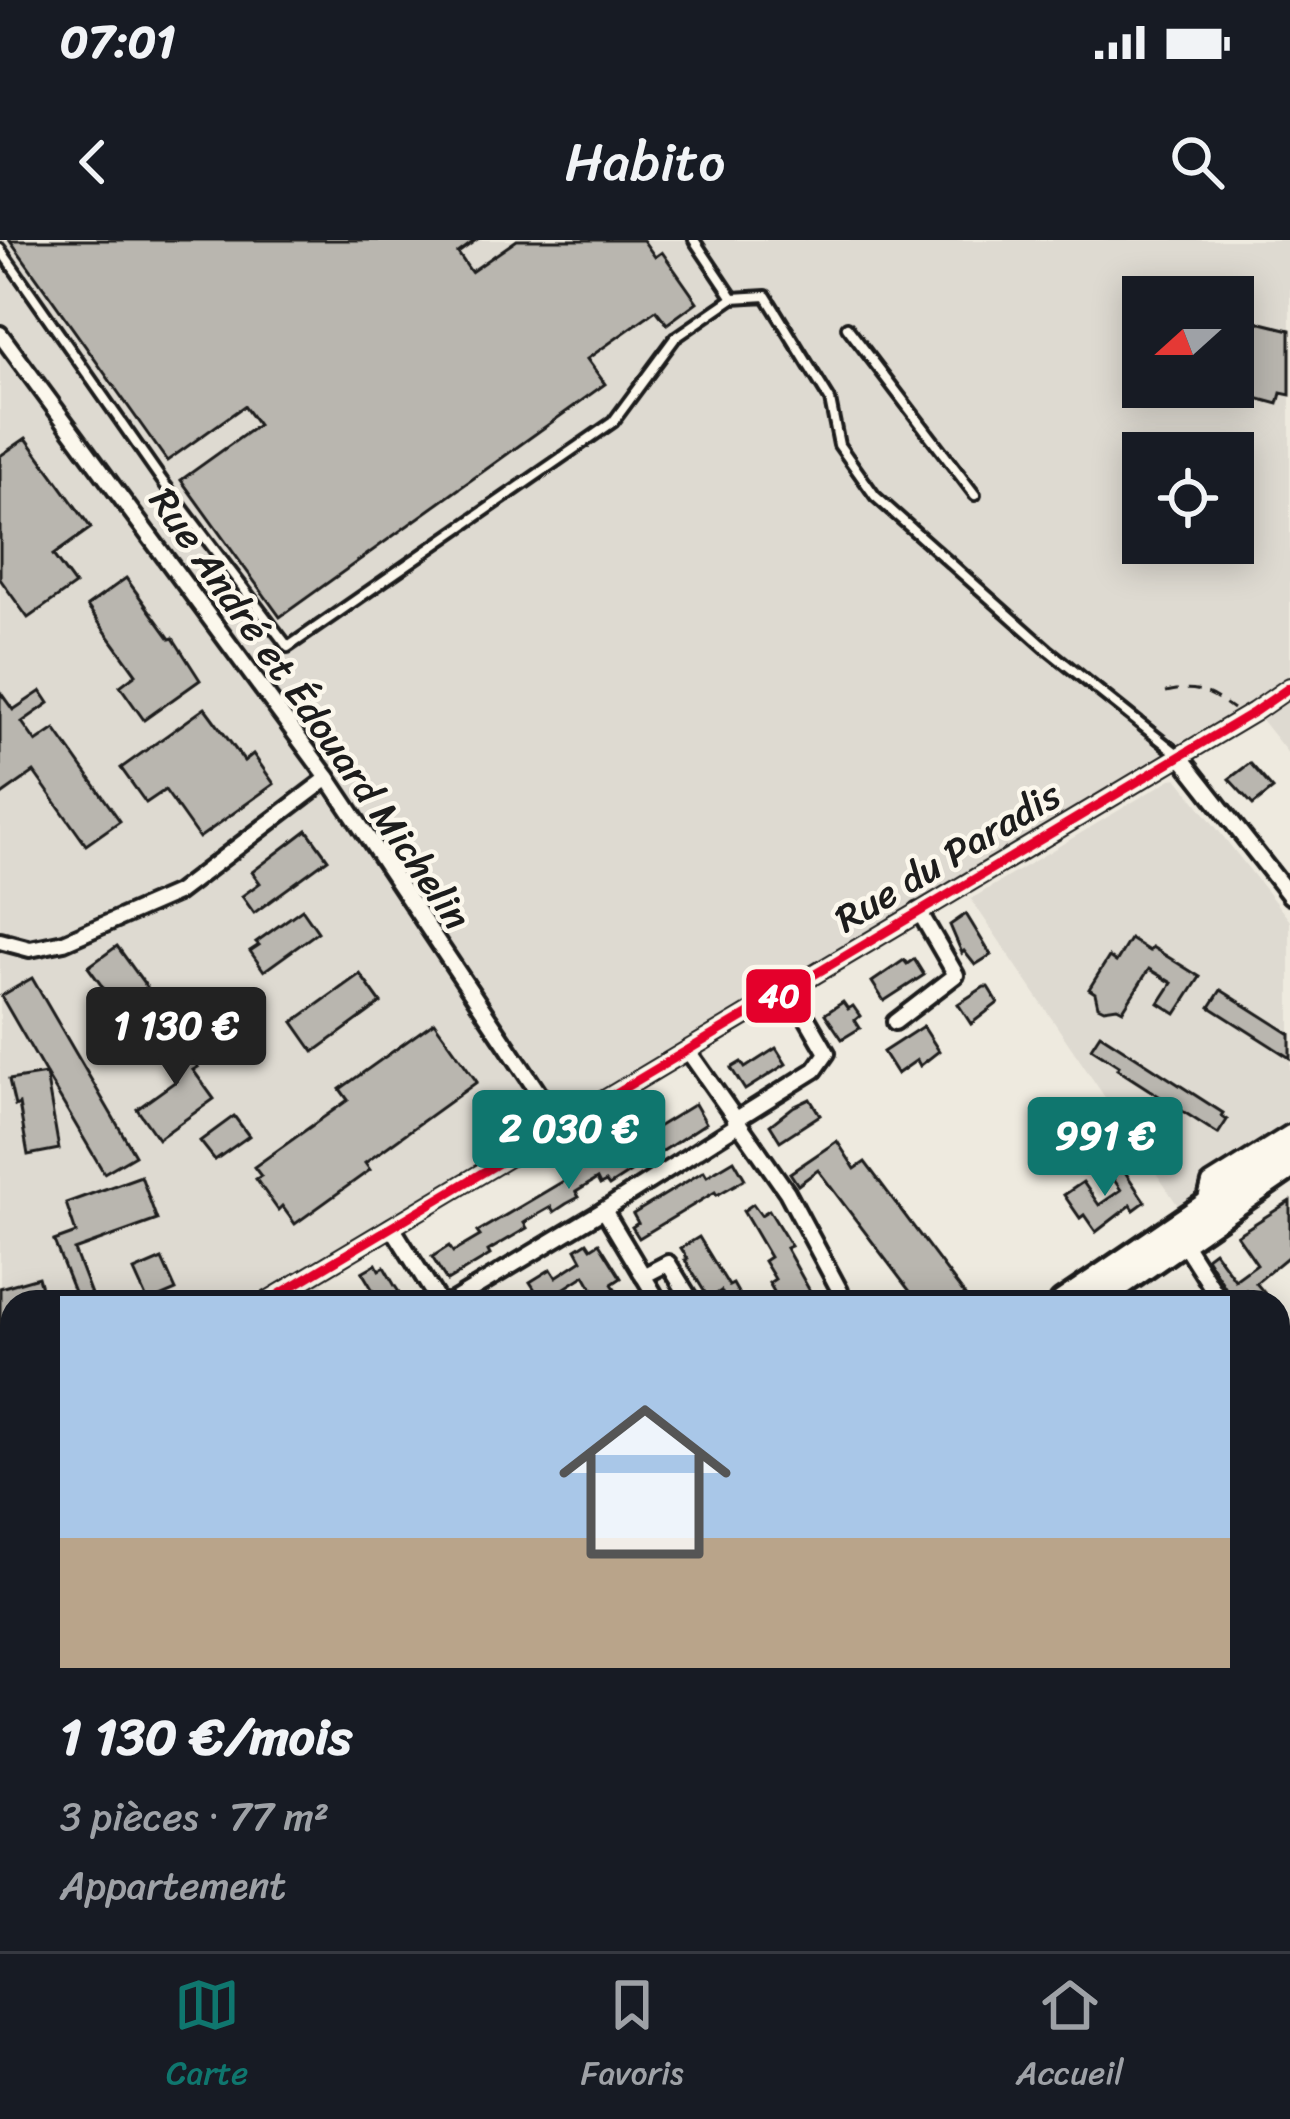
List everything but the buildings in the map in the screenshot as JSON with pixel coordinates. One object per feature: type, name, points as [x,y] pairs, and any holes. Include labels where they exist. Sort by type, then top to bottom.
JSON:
[{"type":"main road","points":[[1080,1290],[1290,1147]]},
{"type":"main road","points":[[1113,1290],[1290,1168]]},
{"type":"street","name":"Rue André et Édouard Michelin","points":[[0,334],[328,778],[560,1125]]},
{"type":"street","name":"Rue du Paradis","points":[[286,1290],[1290,687]]},
{"type":"street","points":[[1180,756],[1290,896]]},
{"type":"street","points":[[0,941],[30,949],[64,942],[177,893],[328,778]]},
{"type":"street","points":[[895,1022],[956,975],[919,911]]},
{"type":"street","points":[[472,1290],[604,1210],[815,1070],[827,1053],[790,989]]},
{"type":"street","points":[[688,1051],[787,1192],[839,1290]]},
{"type":"street","points":[[1205,1205],[1210,1183],[1290,1133]]},
{"type":"street","points":[[604,1210],[652,1290]]},
{"type":"street","points":[[392,1227],[431,1290]]},
{"type":"street","points":[[1183,1242],[1213,1290]]},
{"type":"street","points":[[643,1276],[668,1263],[685,1290]]},
{"type":"lane","points":[[694,240],[733,298]]},
{"type":"lane","points":[[0,248],[163,482],[288,647],[613,422],[675,338],[733,298],[766,296],[830,400],[839,446],[875,496],[1048,650],[1180,756]]},
{"type":"lane","points":[[847,327],[975,495]]},
{"type":"path","points":[[1166,692],[1190,686],[1244,717]]},
{"type":"shaded area","points":[[0,240],[1290,240],[1290,756],[1255,712],[315,1273],[327,1290],[0,1290]]},
{"type":"shaded area","points":[[1177,778],[1290,921],[1290,1133],[1179,1207],[971,899]]},
{"type":"transit line","name":"40","points":[[286,1290],[1290,687]]}]
